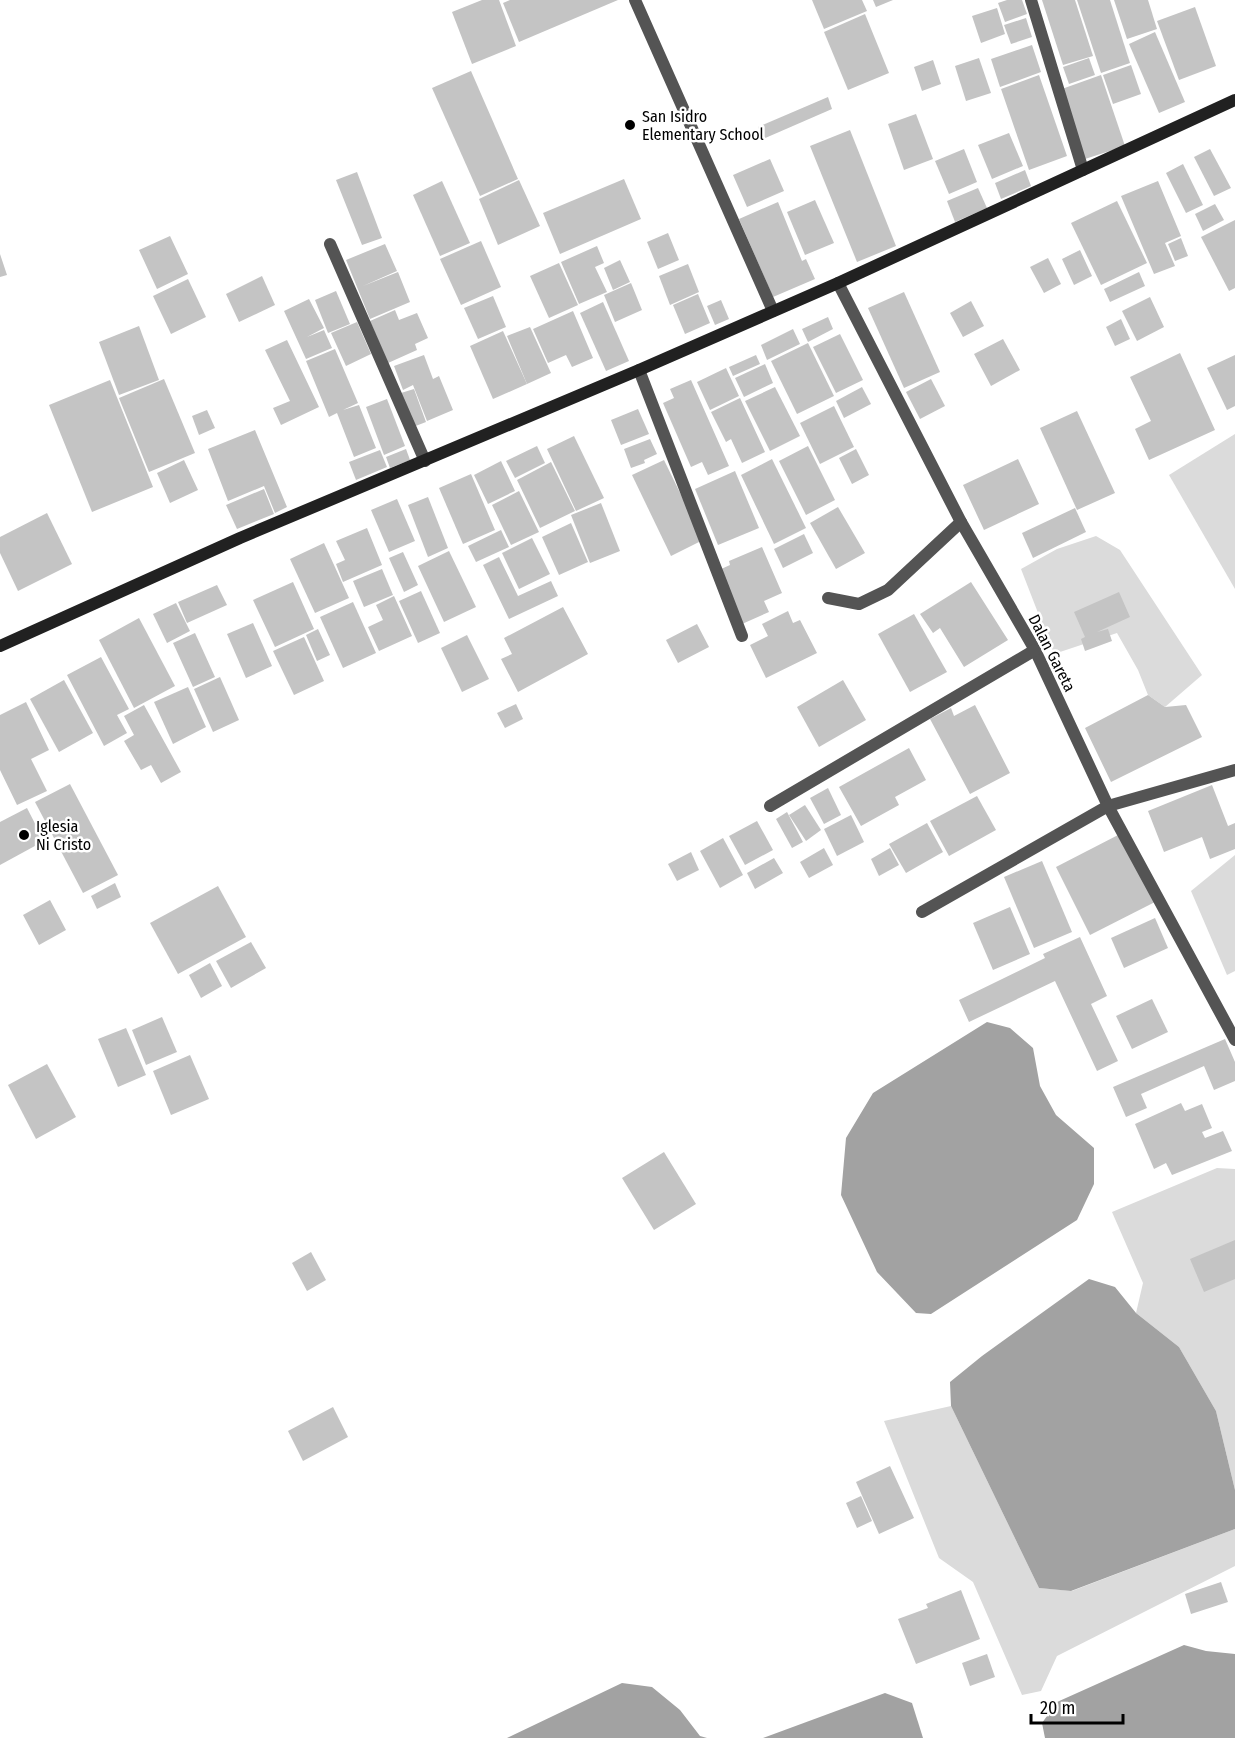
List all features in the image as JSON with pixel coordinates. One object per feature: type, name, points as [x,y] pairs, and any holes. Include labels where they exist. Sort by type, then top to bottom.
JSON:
[{"type":"street","points":[[635,0],[774,311]]},
{"type":"street","points":[[1031,0],[1083,170]]},
{"type":"street","points":[[0,646],[240,538],[639,370],[838,283],[1235,100]]},
{"type":"street","points":[[330,244],[425,461]]},
{"type":"street","name":"Dalan Gareta","points":[[838,283],[961,522],[1035,650],[1108,806],[1235,1040]]},
{"type":"street","points":[[639,370],[742,636]]},
{"type":"street","points":[[828,598],[859,604],[888,590],[961,522]]},
{"type":"street","points":[[770,806],[1035,650]]},
{"type":"street","points":[[922,912],[1108,806],[1235,770]]},
{"type":"shaded area","points":[[1235,434],[1235,589],[1169,475]]},
{"type":"shaded area","points":[[1096,536],[1120,550],[1202,675],[1165,707],[1148,695],[1138,670],[1117,633],[1054,654],[1021,569],[1057,549]]},
{"type":"shaded area","points":[[1235,855],[1235,971],[1227,975],[1191,891]]},
{"type":"shaded area","points":[[987,1022],[1010,1028],[1033,1048],[1040,1086],[1056,1115],[1094,1148],[1094,1184],[1077,1220],[931,1314],[916,1313],[877,1272],[841,1195],[846,1138],[873,1093]]},
{"type":"shaded area","points":[[1217,1168],[1235,1169],[1235,1490],[1216,1411],[1179,1347],[1136,1313],[1143,1283],[1112,1212]]},
{"type":"shaded area","points":[[1089,1279],[1115,1287],[1136,1313],[1179,1347],[1216,1411],[1235,1490],[1235,1529],[1071,1591],[1039,1588],[951,1406],[950,1382],[982,1356]]},
{"type":"shaded area","points":[[951,1406],[1039,1588],[1072,1591],[1235,1529],[1235,1566],[1057,1656],[1041,1691],[1022,1695],[973,1582],[939,1558],[884,1421]]},
{"type":"shaded area","points":[[1184,1645],[1206,1651],[1235,1654],[1235,1738],[1045,1738],[1042,1723],[1057,1702]]},
{"type":"shaded area","points":[[622,1683],[652,1687],[680,1710],[700,1736],[707,1738],[507,1738]]},
{"type":"shaded area","points":[[885,1693],[912,1703],[923,1738],[763,1738]]},
{"type":"building","points":[[482,0],[499,0],[516,46],[472,64],[452,12]]},
{"type":"building","points":[[510,0],[618,0],[519,42],[503,3]]},
{"type":"building","points":[[812,0],[862,0],[867,11],[824,29]]},
{"type":"building","points":[[873,0],[893,0],[876,7]]},
{"type":"building","points":[[1007,0],[1022,0],[1027,14],[1005,22],[998,3]]},
{"type":"building","points":[[1042,0],[1075,0],[1093,56],[1063,65]]},
{"type":"building","points":[[1077,0],[1110,0],[1130,63],[1101,73]]},
{"type":"building","points":[[1114,0],[1148,0],[1157,29],[1127,39]]},
{"type":"building","points":[[1195,7],[1216,66],[1179,80],[1157,21]]},
{"type":"building","points":[[997,8],[1005,34],[981,43],[972,16]]},
{"type":"building","points":[[865,14],[889,73],[848,90],[824,32]]},
{"type":"building","points":[[1026,18],[1032,37],[1011,44],[1004,25]]},
{"type":"building","points":[[1155,32],[1185,102],[1159,113],[1129,44]]},
{"type":"building","points":[[1032,45],[1041,72],[1000,87],[991,59]]},
{"type":"building","points":[[979,58],[991,93],[966,101],[955,66]]},
{"type":"building","points":[[1089,58],[1095,75],[1069,84],[1063,67]]},
{"type":"building","points":[[933,60],[941,84],[922,91],[914,67]]},
{"type":"building","points":[[1131,65],[1141,94],[1113,104],[1103,75]]},
{"type":"building","points":[[471,71],[518,179],[480,196],[432,88]]},
{"type":"building","points":[[1039,75],[1067,156],[1029,170],[1001,89]]},
{"type":"building","points":[[1101,75],[1125,146],[1082,160],[1059,90]]},
{"type":"building","points":[[828,97],[832,109],[763,139],[758,127]]},
{"type":"building","points":[[916,114],[933,159],[904,170],[888,124]]},
{"type":"building","points":[[850,130],[896,246],[857,262],[810,146]]},
{"type":"building","points":[[1009,133],[1023,166],[992,179],[978,145]]},
{"type":"building","points":[[964,149],[977,182],[949,194],[935,161]]},
{"type":"building","points":[[1210,149],[1231,188],[1214,196],[1194,157]]},
{"type":"building","points":[[770,159],[784,191],[747,207],[733,175]]},
{"type":"building","points":[[1183,164],[1203,205],[1186,213],[1166,173]]},
{"type":"building","points":[[1025,170],[1031,186],[1001,199],[995,183]]},
{"type":"building","points":[[357,172],[382,238],[362,245],[336,180]]},
{"type":"building","points":[[624,179],[641,219],[560,254],[543,213]]},
{"type":"building","points":[[519,180],[540,226],[498,245],[479,199]]},
{"type":"building","points":[[442,181],[470,243],[440,256],[413,195]]},
{"type":"building","points":[[1158,181],[1181,236],[1165,243],[1175,266],[1154,274],[1121,196]]},
{"type":"building","points":[[978,188],[987,208],[955,222],[947,201]]},
{"type":"building","points":[[815,200],[834,243],[805,255],[787,212]]},
{"type":"building","points":[[1117,201],[1147,263],[1101,285],[1071,223]]},
{"type":"building","points":[[778,202],[802,261],[806,259],[815,279],[773,297],[739,219]]},
{"type":"building","points":[[1215,204],[1224,220],[1203,231],[1195,214]]},
{"type":"building","points":[[1235,220],[1235,288],[1229,291],[1201,237]]},
{"type":"building","points":[[668,233],[679,260],[658,269],[647,242]]},
{"type":"building","points":[[170,236],[188,274],[157,289],[139,250]]},
{"type":"building","points":[[1181,238],[1188,256],[1175,261],[1168,244]]},
{"type":"building","points":[[481,241],[501,287],[461,305],[440,259]]},
{"type":"building","points":[[385,244],[397,271],[363,286],[398,272],[410,302],[370,319],[346,260]]},
{"type":"building","points":[[597,246],[604,263],[595,267],[607,292],[579,304],[561,262]]},
{"type":"building","points":[[1080,250],[1092,276],[1074,285],[1062,259]]},
{"type":"building","points":[[0,254],[7,275],[0,277]]},
{"type":"building","points":[[1048,258],[1061,284],[1044,293],[1030,267]]},
{"type":"building","points":[[620,260],[630,282],[613,290],[604,268]]},
{"type":"building","points":[[559,263],[578,305],[549,318],[530,276]]},
{"type":"building","points":[[688,264],[699,292],[670,305],[659,276]]},
{"type":"building","points":[[1139,272],[1145,286],[1110,302],[1104,289]]},
{"type":"building","points":[[262,276],[275,305],[239,322],[226,294]]},
{"type":"building","points":[[188,279],[206,317],[171,334],[153,296]]},
{"type":"building","points":[[631,283],[642,310],[615,322],[604,295]]},
{"type":"building","points":[[336,291],[350,324],[328,333],[315,300]]},
{"type":"building","points":[[904,292],[940,372],[904,388],[868,308]]},
{"type":"building","points":[[698,294],[710,323],[685,334],[673,305]]},
{"type":"building","points":[[493,296],[506,327],[478,339],[464,308]]},
{"type":"building","points":[[1150,297],[1164,327],[1137,341],[1122,311]]},
{"type":"building","points":[[309,299],[324,328],[307,337],[324,330],[332,348],[306,359],[284,311]]},
{"type":"building","points":[[721,300],[729,319],[715,325],[707,306]]},
{"type":"building","points":[[971,301],[984,326],[963,337],[950,313]]},
{"type":"building","points":[[603,302],[629,361],[606,371],[580,313]]},
{"type":"building","points":[[395,310],[399,320],[417,313],[428,338],[415,344],[417,350],[388,363],[370,321]]},
{"type":"building","points":[[573,311],[593,358],[572,367],[566,355],[548,363],[533,329]]},
{"type":"building","points":[[828,317],[833,329],[808,342],[802,329]]},
{"type":"building","points":[[1121,319],[1130,339],[1115,346],[1106,327]]},
{"type":"building","points":[[357,322],[371,354],[346,366],[331,333]]},
{"type":"building","points":[[139,326],[159,380],[119,395],[99,342]]},
{"type":"building","points":[[530,327],[551,373],[527,384],[507,336]]},
{"type":"building","points":[[793,329],[800,344],[767,360],[761,345]]},
{"type":"building","points":[[503,331],[527,384],[493,399],[470,346]]},
{"type":"building","points":[[840,334],[863,380],[836,393],[813,347]]},
{"type":"building","points":[[1003,339],[1020,370],[991,386],[974,354]]},
{"type":"building","points":[[287,340],[319,407],[281,425],[273,408],[290,401],[265,350]]},
{"type":"building","points":[[808,343],[834,396],[797,414],[771,361]]},
{"type":"building","points":[[335,349],[358,403],[343,410],[359,405],[376,448],[354,457],[337,413],[329,417],[306,361]]},
{"type":"building","points":[[1180,353],[1215,430],[1149,460],[1135,429],[1151,421],[1130,377]]},
{"type":"building","points":[[424,355],[433,379],[439,376],[453,410],[427,421],[413,385],[403,390],[394,366]]},
{"type":"building","points":[[756,355],[760,364],[733,376],[729,367]]},
{"type":"building","points":[[1235,355],[1235,406],[1227,410],[1207,368]]},
{"type":"building","points":[[765,364],[773,383],[744,397],[735,378]]},
{"type":"building","points":[[726,368],[739,396],[710,410],[697,382]]},
{"type":"building","points":[[164,379],[195,453],[149,472],[119,398]]},
{"type":"building","points":[[931,379],[945,406],[920,419],[906,392]]},
{"type":"building","points":[[110,380],[153,487],[92,512],[49,405]]},
{"type":"building","points":[[691,380],[729,466],[708,475],[702,462],[691,467],[663,403],[674,398],[670,389]]},
{"type":"building","points":[[775,387],[800,436],[770,451],[745,401]]},
{"type":"building","points":[[862,387],[871,404],[844,418],[836,401]]},
{"type":"building","points":[[414,389],[426,422],[413,427],[401,393]]},
{"type":"building","points":[[740,398],[765,452],[742,463],[731,439],[726,442],[711,412]]},
{"type":"building","points":[[387,399],[405,446],[384,455],[366,407]]},
{"type":"building","points":[[834,406],[854,447],[820,464],[800,423]]},
{"type":"building","points":[[638,409],[649,434],[621,445],[611,420]]},
{"type":"building","points":[[207,410],[215,428],[199,435],[192,416]]},
{"type":"building","points":[[1077,411],[1115,493],[1077,510],[1040,428]]},
{"type":"building","points":[[255,430],[287,507],[275,513],[264,486],[228,501],[208,449]]},
{"type":"building","points":[[574,436],[604,498],[576,511],[547,449]]},
{"type":"building","points":[[650,439],[657,454],[644,460],[645,463],[631,468],[624,449]]},
{"type":"building","points":[[537,446],[545,463],[515,478],[506,461]]},
{"type":"building","points":[[808,446],[835,500],[806,515],[779,461]]},
{"type":"building","points":[[406,449],[410,460],[390,468],[386,457]]},
{"type":"building","points":[[856,449],[869,475],[852,484],[839,458]]},
{"type":"building","points":[[380,450],[387,467],[356,480],[349,462]]},
{"type":"building","points":[[772,459],[806,528],[774,544],[741,475]]},
{"type":"building","points":[[1018,459],[1039,504],[984,530],[963,485]]},
{"type":"building","points":[[184,460],[198,490],[170,503],[157,473]]},
{"type":"building","points":[[664,460],[703,540],[671,556],[632,475]]},
{"type":"building","points":[[501,461],[515,491],[488,504],[474,475]]},
{"type":"building","points":[[551,462],[575,511],[540,528],[517,480]]},
{"type":"building","points":[[735,471],[759,528],[718,545],[695,489]]},
{"type":"building","points":[[471,474],[495,530],[463,544],[439,488]]},
{"type":"building","points":[[264,489],[274,514],[237,529],[226,505]]},
{"type":"building","points":[[519,491],[539,532],[511,545],[492,505]]},
{"type":"building","points":[[428,497],[448,548],[428,557],[408,505]]},
{"type":"building","points":[[397,499],[415,541],[389,552],[371,510]]},
{"type":"building","points":[[601,503],[620,551],[590,563],[571,515]]},
{"type":"building","points":[[838,507],[865,553],[836,569],[810,523]]},
{"type":"building","points":[[1075,508],[1086,532],[1033,558],[1022,533]]},
{"type":"building","points":[[47,513],[72,564],[18,591],[0,553],[0,537]]},
{"type":"building","points":[[571,523],[588,562],[559,575],[542,537]]},
{"type":"building","points":[[367,528],[382,565],[343,582],[336,564],[345,560],[336,541]]},
{"type":"building","points":[[501,530],[509,547],[476,562],[468,546]]},
{"type":"building","points":[[804,534],[813,553],[783,568],[774,549]]},
{"type":"building","points":[[532,538],[550,574],[519,589],[502,553]]},
{"type":"building","points":[[324,543],[349,598],[315,613],[290,559]]},
{"type":"building","points":[[762,547],[782,593],[764,601],[769,612],[742,624],[719,570],[730,565],[729,561]]},
{"type":"building","points":[[449,551],[476,607],[444,622],[418,566]]},
{"type":"building","points":[[403,552],[418,585],[404,592],[389,558]]},
{"type":"building","points":[[499,557],[518,596],[551,581],[558,596],[509,619],[483,565]]},
{"type":"building","points":[[382,569],[393,595],[364,607],[353,581]]},
{"type":"building","points":[[293,582],[314,629],[275,647],[253,600]]},
{"type":"building","points":[[971,582],[1008,640],[964,667],[940,628],[933,633],[920,614]]},
{"type":"building","points":[[217,585],[227,605],[187,623],[178,602]]},
{"type":"building","points":[[421,591],[440,633],[418,643],[399,601]]},
{"type":"building","points":[[1119,592],[1130,617],[1097,632],[1108,629],[1112,641],[1085,651],[1081,639],[1085,637],[1074,612]]},
{"type":"building","points":[[394,596],[412,636],[379,651],[368,627],[383,620],[376,605]]},
{"type":"building","points":[[353,602],[376,653],[343,668],[320,617]]},
{"type":"building","points":[[176,603],[190,631],[167,643],[153,614]]},
{"type":"building","points":[[563,607],[588,654],[518,692],[501,659],[512,654],[504,638]]},
{"type":"building","points":[[788,611],[793,623],[800,620],[817,653],[766,678],[750,645],[768,636],[762,624]]},
{"type":"building","points":[[914,614],[947,672],[910,692],[878,634]]},
{"type":"building","points":[[139,618],[175,686],[134,708],[99,640]]},
{"type":"building","points":[[253,623],[272,666],[246,678],[227,634]]},
{"type":"building","points":[[697,624],[709,647],[678,663],[666,640]]},
{"type":"building","points":[[318,629],[330,655],[317,661],[306,635]]},
{"type":"building","points":[[195,633],[215,677],[193,687],[173,643]]},
{"type":"building","points":[[467,635],[489,679],[462,692],[441,648]]},
{"type":"building","points":[[304,637],[324,681],[294,695],[273,651]]},
{"type":"building","points":[[101,657],[129,709],[117,715],[127,733],[104,746],[67,675]]},
{"type":"building","points":[[220,677],[239,720],[213,732],[194,689]]},
{"type":"building","points":[[64,680],[93,733],[59,752],[30,699]]},
{"type":"building","points":[[843,680],[866,720],[819,747],[797,707]]},
{"type":"building","points":[[188,687],[206,727],[173,744],[154,702]]},
{"type":"building","points":[[1148,695],[1165,707],[1186,705],[1202,737],[1111,782],[1085,728]]},
{"type":"building","points":[[26,702],[49,750],[31,759],[47,791],[17,805],[0,770],[0,715]]},
{"type":"building","points":[[516,704],[523,719],[505,728],[497,713]]},
{"type":"building","points":[[144,705],[181,772],[161,783],[151,765],[141,770],[124,741],[134,735],[124,716]]},
{"type":"building","points":[[975,705],[1010,773],[970,794],[930,719],[951,708],[954,716]]},
{"type":"building","points":[[909,748],[926,780],[895,797],[899,805],[861,826],[839,787]]},
{"type":"building","points":[[70,784],[118,875],[83,893],[35,802]]},
{"type":"building","points":[[1212,785],[1228,826],[1235,823],[1235,849],[1210,859],[1202,837],[1164,852],[1148,811]]},
{"type":"building","points":[[828,788],[841,815],[824,824],[810,798]]},
{"type":"building","points":[[977,796],[996,830],[949,856],[930,821]]},
{"type":"building","points":[[805,805],[821,830],[806,841],[789,815]]},
{"type":"building","points":[[27,808],[44,841],[0,865],[0,822]]},
{"type":"building","points":[[787,812],[803,842],[792,848],[776,819]]},
{"type":"building","points":[[851,815],[864,842],[837,856],[824,829]]},
{"type":"building","points":[[757,821],[773,850],[745,865],[729,836]]},
{"type":"building","points":[[927,823],[943,852],[906,873],[889,844]]},
{"type":"building","points":[[1120,834],[1155,902],[1090,935],[1056,867]]},
{"type":"building","points":[[723,838],[743,875],[720,888],[700,851]]},
{"type":"building","points":[[824,848],[833,865],[809,878],[800,862]]},
{"type":"building","points":[[890,848],[899,865],[879,876],[871,859]]},
{"type":"building","points":[[691,852],[699,870],[677,881],[668,864]]},
{"type":"building","points":[[774,858],[783,873],[755,889],[747,873]]},
{"type":"building","points":[[1042,861],[1072,932],[1034,948],[1004,877]]},
{"type":"building","points":[[115,883],[121,897],[97,909],[91,896]]},
{"type":"building","points":[[218,886],[246,937],[178,974],[150,923]]},
{"type":"building","points":[[50,900],[66,930],[39,945],[23,915]]},
{"type":"building","points":[[1010,907],[1030,954],[993,970],[973,923]]},
{"type":"building","points":[[1155,918],[1168,948],[1124,968],[1111,938]]},
{"type":"building","points":[[1080,937],[1107,996],[1091,1004],[1118,1061],[1097,1071],[1055,981],[969,1022],[959,1000],[1045,958],[1043,954]]},
{"type":"building","points":[[251,942],[266,968],[231,988],[216,961]]},
{"type":"building","points":[[210,963],[222,986],[201,998],[189,975]]},
{"type":"building","points":[[1152,999],[1168,1032],[1132,1049],[1116,1016]]},
{"type":"building","points":[[162,1017],[177,1052],[146,1065],[132,1030]]},
{"type":"building","points":[[126,1028],[146,1075],[118,1087],[98,1039]]},
{"type":"building","points":[[1225,1039],[1235,1062],[1235,1081],[1214,1090],[1204,1066],[1141,1094],[1147,1108],[1126,1117],[1113,1087]]},
{"type":"building","points":[[190,1055],[209,1099],[171,1115],[153,1071]]},
{"type":"building","points":[[47,1064],[76,1117],[36,1139],[8,1085]]},
{"type":"building","points":[[1181,1103],[1185,1111],[1202,1104],[1212,1128],[1202,1132],[1205,1138],[1223,1131],[1232,1151],[1172,1175],[1166,1163],[1154,1169],[1135,1124]]},
{"type":"building","points":[[664,1152],[696,1204],[654,1230],[622,1178]]},
{"type":"building","points":[[1235,1240],[1235,1279],[1204,1292],[1190,1259]]},
{"type":"building","points":[[311,1252],[326,1280],[307,1291],[292,1263]]},
{"type":"building","points":[[333,1407],[348,1437],[303,1461],[288,1431]]},
{"type":"building","points":[[890,1466],[914,1518],[879,1534],[856,1482]]},
{"type":"building","points":[[861,1496],[872,1521],[857,1528],[846,1503]]},
{"type":"building","points":[[1221,1582],[1228,1602],[1191,1614],[1185,1594]]},
{"type":"building","points":[[961,1590],[980,1639],[916,1664],[898,1619],[928,1608],[926,1604]]},
{"type":"building","points":[[987,1654],[995,1677],[970,1686],[962,1663]]},
{"type":"place","name":"San Isidro Elementary School","points":[[630,125]]},
{"type":"place","name":"Iglesia Ni Cristo","points":[[24,835]]}]
